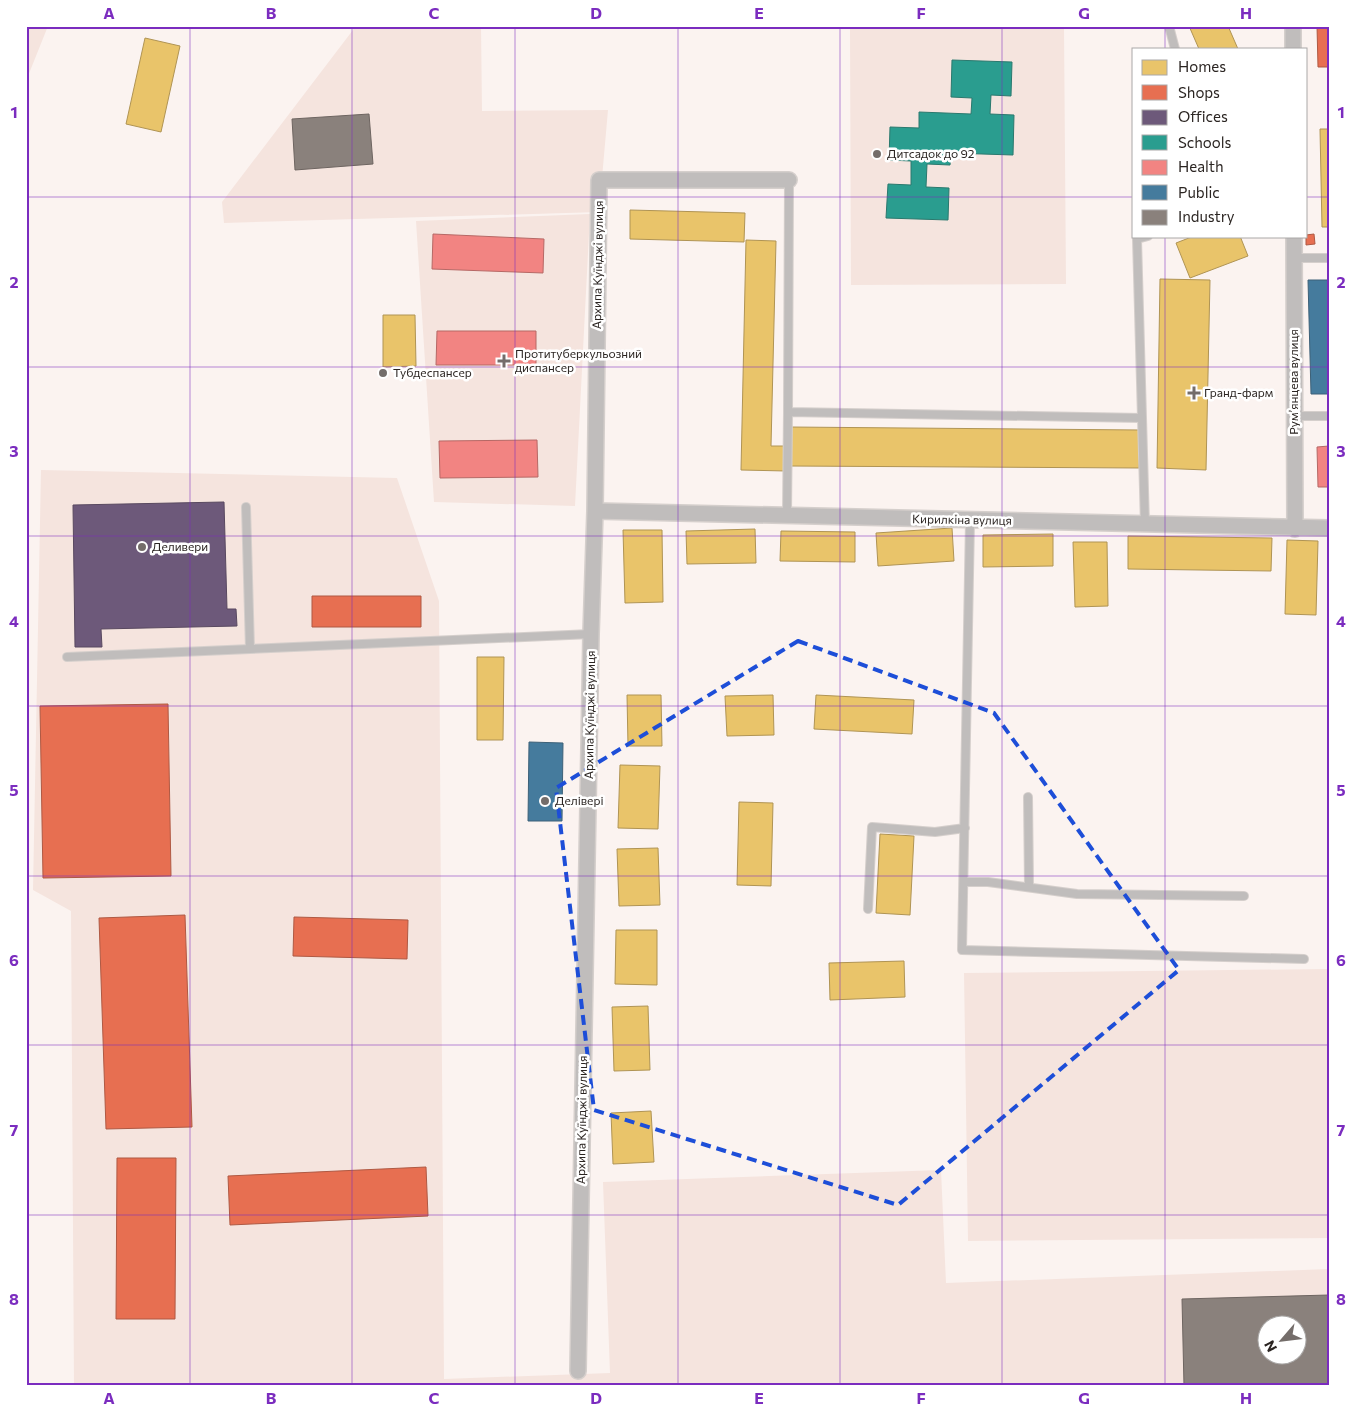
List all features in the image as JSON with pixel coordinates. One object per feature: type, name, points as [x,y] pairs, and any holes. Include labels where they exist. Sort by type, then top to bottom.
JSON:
[{"type":"street","points":[[1293,26],[1293,48]]},
{"type":"street","name":"Архипа Куїнджі вулиця","points":[[578,1371],[591,634],[595,511],[599,180],[789,180]]},
{"type":"street","name":"Рум’янцева вулиця","points":[[1294,238],[1295,529]]},
{"type":"street","name":"Кирилкіна вулиця","points":[[595,511],[1295,529],[1329,528]]},
{"type":"lane","points":[[1169,26],[1175,48]]},
{"type":"lane","points":[[787,516],[789,180]]},
{"type":"lane","points":[[1141,238],[1137,239],[1145,525]]},
{"type":"lane","points":[[1294,258],[1329,258]]},
{"type":"lane","points":[[788,412],[1142,418]]},
{"type":"lane","points":[[1295,416],[1329,416]]},
{"type":"lane","points":[[246,507],[250,649]]},
{"type":"lane","points":[[970,521],[962,950],[1304,959]]},
{"type":"lane","points":[[67,657],[591,634]]},
{"type":"lane","points":[[1028,797],[1029,887]]},
{"type":"lane","points":[[868,909],[872,827],[935,832],[964,828]]},
{"type":"lane","points":[[964,882],[988,882],[1077,894],[1244,896]]},
{"type":"highlighted area","points":[[798,641],[994,713],[1179,970],[898,1205],[594,1110],[556,788]]},
{"type":"shaded area","points":[[26,26],[48,26],[26,81]]},
{"type":"shaded area","points":[[356,26],[481,26],[482,111],[608,110],[599,212],[224,223],[222,202]]},
{"type":"shaded area","points":[[1064,28],[1066,284],[851,285],[850,29]]},
{"type":"shaded area","name":"Протитуберкульозний диспансер","points":[[590,214],[575,506],[434,502],[416,221]]},
{"type":"shaded area","points":[[41,470],[397,478],[439,601],[444,1379],[610,1373],[603,1182],[941,1170],[946,1283],[1329,1269],[1329,1386],[74,1385],[71,911],[33,890]]},
{"type":"shaded area","points":[[1329,969],[1329,1238],[968,1241],[964,973]]},
{"type":"building: Homes","points":[[1189,26],[1228,26],[1238,48],[1199,48]]},
{"type":"building: Homes","points":[[145,38],[180,46],[161,132],[126,124]]},
{"type":"building: Homes","points":[[1320,129],[1329,129],[1329,227],[1322,227]]},
{"type":"building: Homes","points":[[630,210],[745,213],[744,242],[630,239]]},
{"type":"building: Homes","points":[[1189,238],[1241,238],[1248,256],[1190,278],[1176,243]]},
{"type":"building: Homes","points":[[746,240],[776,241],[771,446],[786,446],[786,471],[741,470]]},
{"type":"building: Homes","points":[[1160,279],[1210,280],[1206,470],[1157,468]]},
{"type":"building: Homes","points":[[383,315],[415,315],[416,366],[383,367]]},
{"type":"building: Homes","points":[[790,427],[1140,430],[1139,468],[790,466]]},
{"type":"building: Homes","points":[[952,528],[954,561],[878,566],[876,533]]},
{"type":"building: Homes","points":[[755,529],[756,563],[687,564],[686,531]]},
{"type":"building: Homes","points":[[623,530],[662,530],[663,602],[625,603]]},
{"type":"building: Homes","points":[[781,531],[855,532],[855,562],[780,561]]},
{"type":"building: Homes","points":[[1053,534],[1053,566],[983,567],[983,535]]},
{"type":"building: Homes","points":[[1128,536],[1272,538],[1271,571],[1128,569]]},
{"type":"building: Homes","points":[[1287,540],[1318,541],[1316,615],[1285,614]]},
{"type":"building: Homes","points":[[1073,542],[1107,542],[1108,606],[1075,607]]},
{"type":"building: Homes","points":[[477,657],[504,657],[503,740],[477,740]]},
{"type":"building: Homes","points":[[627,695],[661,695],[662,746],[628,746]]},
{"type":"building: Homes","points":[[773,695],[774,735],[727,736],[725,696]]},
{"type":"building: Homes","points":[[816,695],[914,700],[912,734],[814,729]]},
{"type":"building: Homes","points":[[620,765],[660,766],[658,829],[618,828]]},
{"type":"building: Homes","points":[[739,802],[773,803],[771,886],[737,885]]},
{"type":"building: Homes","points":[[880,834],[914,836],[910,915],[876,913]]},
{"type":"building: Homes","points":[[658,848],[660,905],[619,906],[617,849]]},
{"type":"building: Homes","points":[[616,930],[657,930],[657,985],[615,984]]},
{"type":"building: Homes","points":[[904,961],[905,997],[830,1000],[829,963]]},
{"type":"building: Homes","points":[[648,1006],[650,1070],[614,1071],[612,1007]]},
{"type":"building: Homes","points":[[651,1111],[654,1162],[613,1164],[611,1113]]},
{"type":"building: Shops","points":[[1317,26],[1329,26],[1329,67],[1318,67]]},
{"type":"building: Shops","points":[[1314,234],[1315,244],[1306,245],[1308,235]]},
{"type":"building: Shops","points":[[312,596],[421,596],[421,627],[312,627]]},
{"type":"building: Shops","points":[[168,704],[171,876],[43,878],[40,706]]},
{"type":"building: Shops","points":[[185,915],[192,1127],[106,1129],[99,918]]},
{"type":"building: Shops","points":[[294,917],[408,920],[407,959],[293,956]]},
{"type":"building: Shops","points":[[117,1158],[176,1158],[175,1319],[116,1319]]},
{"type":"building: Shops","points":[[426,1167],[428,1216],[230,1225],[228,1176]]},
{"type":"building: Offices","points":[[224,502],[227,609],[236,609],[237,626],[101,629],[102,647],[75,647],[73,505]]},
{"type":"building: Schools","points":[[952,60],[1012,62],[1011,96],[991,95],[990,114],[1014,115],[1013,155],[951,153],[950,165],[927,164],[926,187],[949,188],[948,220],[886,218],[888,184],[911,185],[911,161],[889,160],[890,127],[919,128],[919,112],[971,114],[972,98],[951,97]]},
{"type":"building: Health","points":[[433,234],[544,239],[543,273],[432,269]]},
{"type":"building: Health","points":[[437,331],[536,331],[536,365],[436,365]]},
{"type":"building: Health","points":[[537,440],[538,477],[440,478],[439,441]]},
{"type":"building: Health","points":[[1329,446],[1329,487],[1318,487],[1317,447]]},
{"type":"building: Public","points":[[1308,280],[1329,280],[1329,394],[1311,394]]},
{"type":"building: Public","points":[[529,742],[563,743],[562,821],[528,821]]},
{"type":"building: Industry","points":[[369,114],[373,164],[295,170],[292,119]]},
{"type":"building: Industry","points":[[1329,1295],[1329,1386],[1184,1386],[1182,1299]]},
{"type":"place","name":"Дитсадок до 92","points":[[877,154]]},
{"type":"place","name":"Протитуберкульозний диспансер","points":[[504,361]]},
{"type":"place","name":"Тубдеспансер","points":[[383,373]]},
{"type":"place","name":"Гранд-фарм","points":[[1194,393]]},
{"type":"place","name":"Деливери","points":[[142,547]]},
{"type":"place","name":"Делівері","points":[[545,801]]}]
